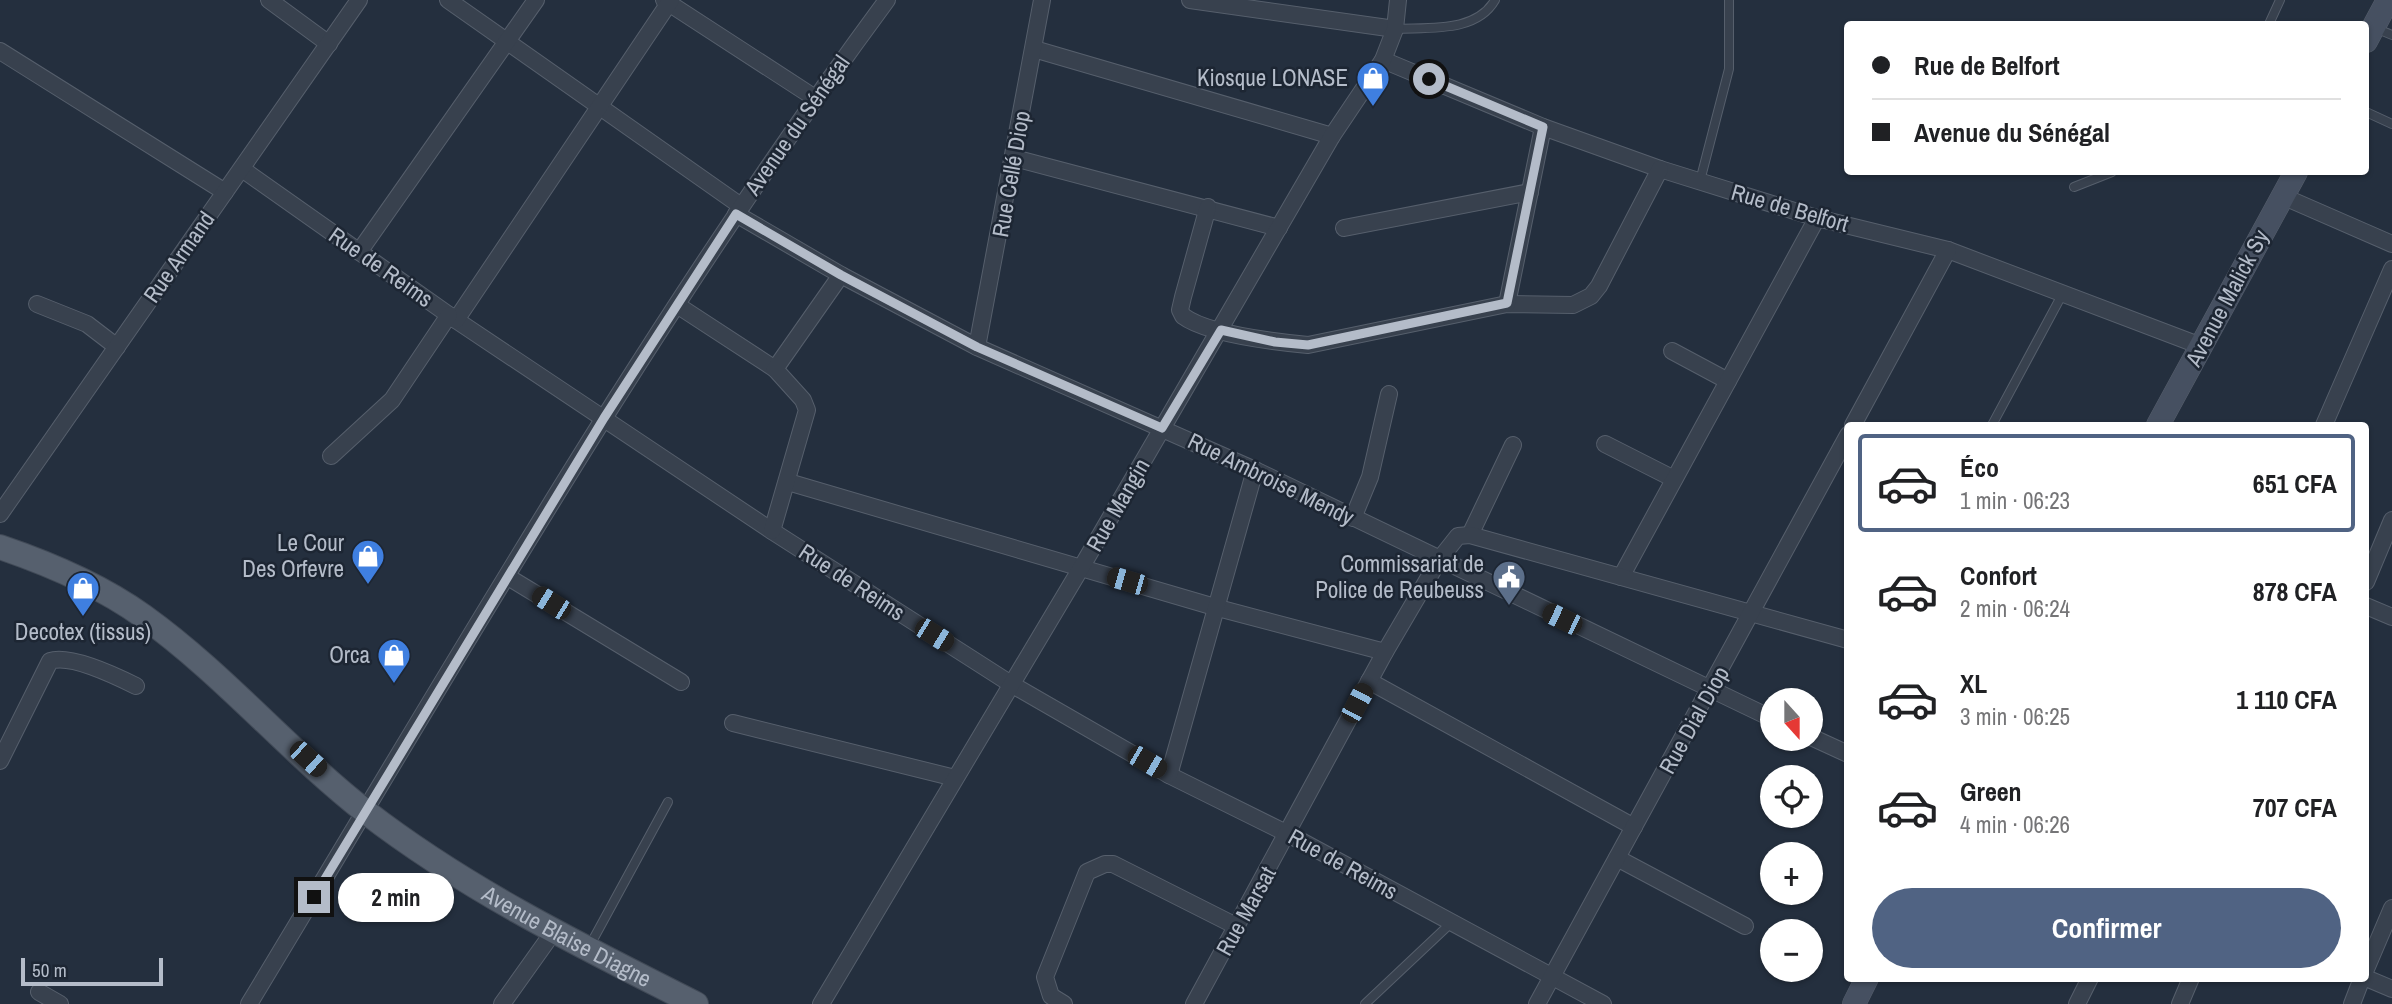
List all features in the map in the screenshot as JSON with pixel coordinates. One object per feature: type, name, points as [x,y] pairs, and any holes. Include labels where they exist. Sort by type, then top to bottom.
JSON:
[{"type":"main road","points":[[2377,34],[2388,0]]},
{"type":"main road","name":"Avenue Malick Sy","points":[[2160,422],[2294,175]]},
{"type":"main road","name":"Avenue Blaise Diagne","points":[[0,547],[100,588],[142,615],[193,654],[366,811],[507,905],[588,950],[696,1004]]},
{"type":"main road","points":[[1854,1004],[1865,982]]},
{"type":"street","points":[[269,0],[328,44]]},
{"type":"street","name":"Rue Armand","points":[[0,514],[359,0]]},
{"type":"street","name":"Rue Ambroise Mendy","points":[[448,0],[739,210],[841,275],[977,347],[1255,470],[1760,713]]},
{"type":"street","points":[[359,252],[536,0]]},
{"type":"street","name":"Avenue du Sénégal","points":[[249,1004],[604,418],[815,97],[887,0]]},
{"type":"street","name":"Rue Cellé Diop","points":[[977,347],[1042,0]]},
{"type":"street","points":[[1190,0],[1395,29]]},
{"type":"street","name":"Rue Mangin","points":[[821,1004],[1081,568],[1332,136],[1383,60],[1395,29],[1398,0]]},
{"type":"street","points":[[331,456],[392,400],[599,107],[668,1],[815,97]]},
{"type":"street","points":[[1034,49],[1332,136]]},
{"type":"street","points":[[0,51],[225,192]]},
{"type":"street","name":"Rue de Belfort","points":[[1383,60],[1543,127],[1660,169],[1817,218],[1948,250],[2201,346]]},
{"type":"street","points":[[1507,303],[1543,127]]},
{"type":"street","points":[[1014,158],[1208,207],[1279,228]]},
{"type":"street","name":"Rue de Reims","points":[[242,169],[453,317],[772,531],[1011,684],[1170,775],[1288,834],[1604,1004]]},
{"type":"street","points":[[1208,207],[1180,310],[1190,321],[1221,330],[1275,342],[1308,345],[1507,303],[1559,307],[1573,305],[1591,296],[1599,286],[1660,169]]},
{"type":"street","points":[[1344,228],[1530,192]]},
{"type":"street","points":[[2283,196],[2392,244]]},
{"type":"street","points":[[1621,577],[1817,218]]},
{"type":"street","points":[[1855,422],[1948,250]]},
{"type":"street","points":[[2325,422],[2392,269]]},
{"type":"street","points":[[775,369],[841,275]]},
{"type":"street","points":[[37,304],[87,324],[117,346]]},
{"type":"street","points":[[677,305],[775,369],[803,400],[807,410],[772,531]]},
{"type":"street","points":[[1672,351],[1728,381]]},
{"type":"street","points":[[1353,518],[1370,477],[1389,394]]},
{"type":"street","name":"Rue Dial Diop","points":[[1537,1004],[1844,442]]},
{"type":"street","points":[[1605,444],[1674,479]]},
{"type":"street","points":[[1513,445],[1470,535],[1844,639]]},
{"type":"street","points":[[1170,775],[1255,470]]},
{"type":"street","points":[[788,482],[1217,608],[1385,652]]},
{"type":"street","points":[[2369,575],[2392,520]]},
{"type":"street","name":"Rue Marsat","points":[[1194,1004],[1369,681],[1438,560],[1458,536],[1470,535]]},
{"type":"street","points":[[508,577],[681,682]]},
{"type":"street","points":[[2369,607],[2392,617]]},
{"type":"street","points":[[0,761],[50,661],[60,658],[75,662],[136,686]]},
{"type":"street","points":[[1369,681],[1634,827]]},
{"type":"street","points":[[733,723],[955,778]]},
{"type":"street","points":[[1824,743],[1844,752]]},
{"type":"street","points":[[1617,858],[1745,926]]},
{"type":"street","points":[[1064,1004],[1051,996],[1045,977],[1087,872],[1094,868],[1112,864],[1237,926]]},
{"type":"street","points":[[2369,962],[2392,908]]},
{"type":"street","points":[[502,1004],[554,931]]},
{"type":"street","points":[[2369,980],[2392,989]]},
{"type":"street","points":[[2077,1004],[2088,982]]},
{"type":"street","points":[[2180,1004],[2188,982]]},
{"type":"street","points":[[2352,1004],[2362,982]]},
{"type":"street","points":[[38,992],[60,1004]]},
{"type":"lane","points":[[1395,29],[1461,26],[1489,10],[1495,0]]},
{"type":"lane","points":[[1700,181],[1729,69],[1729,0]]},
{"type":"lane","points":[[2270,21],[2280,0]]},
{"type":"lane","points":[[2369,113],[2392,124]]},
{"type":"lane","points":[[2074,187],[2104,175]]},
{"type":"lane","points":[[1994,422],[2063,293]]},
{"type":"lane","points":[[588,950],[668,802]]},
{"type":"lane","points":[[1365,1004],[1451,923]]},
{"type":"place","name":"Kiosque LONASE","points":[[1373,108]]},
{"type":"place","name":"Le Cour Des Orfevre","points":[[368,586]]},
{"type":"place","name":"Commissariat de Police de Reubeuss","points":[[1509,607]]},
{"type":"place","name":"Decotex (tissus)","points":[[83,618]]},
{"type":"place","name":"Orca","points":[[394,685]]},
{"type":"route","points":[[314,897],[604,418],[736,214],[841,275],[977,347],[1162,428],[1221,330],[1275,342],[1308,345],[1507,303],[1543,127],[1429,79]]}]
